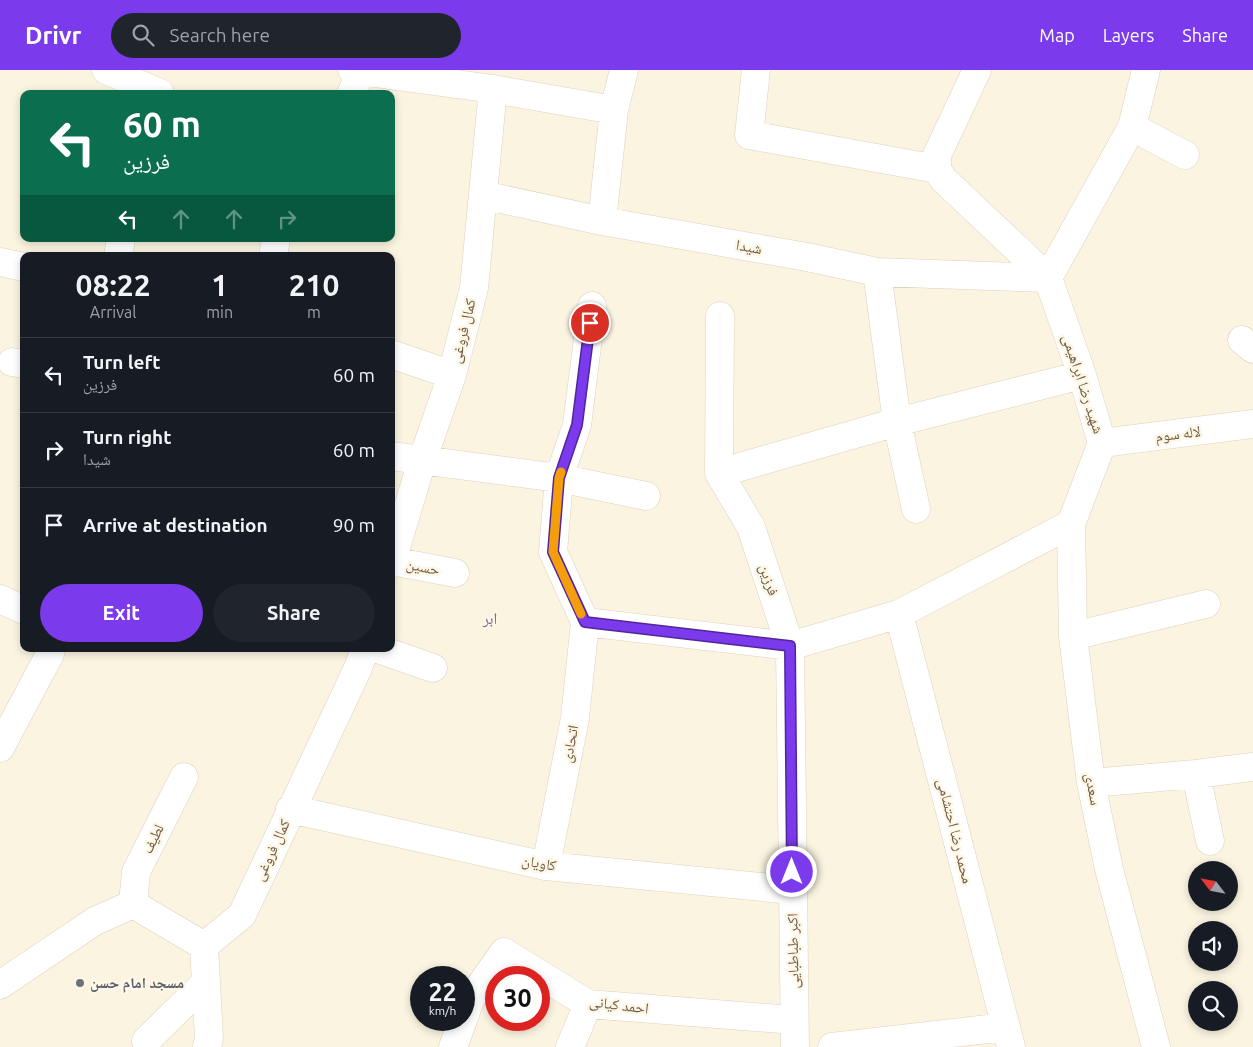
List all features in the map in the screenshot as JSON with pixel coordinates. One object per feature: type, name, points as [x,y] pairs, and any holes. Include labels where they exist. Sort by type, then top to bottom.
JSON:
[{"type":"street","points":[[106,70],[153,90]]},
{"type":"street","points":[[161,90],[166,70]]},
{"type":"street","points":[[602,221],[614,110],[624,70]]},
{"type":"street","points":[[756,70],[749,135],[937,169]]},
{"type":"street","points":[[977,70],[936,155],[937,169],[944,179],[1048,278],[1132,126],[1146,70]]},
{"type":"street","points":[[355,79],[510,84],[614,110]]},
{"type":"street","name":"کمال فروغی","points":[[395,553],[422,461],[452,376],[474,288],[482,195],[510,84]]},
{"type":"street","points":[[1132,126],[1185,155]]},
{"type":"street","name":"شیدا","points":[[482,195],[602,221],[807,257],[876,272],[1048,278]]},
{"type":"street","points":[[0,262],[20,266]]},
{"type":"street","points":[[876,272],[897,422],[916,509]]},
{"type":"street","name":"شهید رضا ابراهیمی","points":[[1048,278],[1082,375],[1102,443],[1071,524]]},
{"type":"street","points":[[592,306],[577,425],[559,478],[553,552],[585,622],[790,646],[899,614],[1071,524]]},
{"type":"street","points":[[720,316],[719,473],[897,422],[1082,375]]},
{"type":"street","points":[[395,355],[452,376]]},
{"type":"street","name":"لاله سوم","points":[[1102,443],[1253,424]]},
{"type":"street","points":[[395,457],[559,478],[646,496]]},
{"type":"street","name":"فرزین","points":[[719,473],[751,527],[790,646]]},
{"type":"street","name":"سعدی","points":[[1071,524],[1073,636],[1091,783],[1109,869],[1156,1047]]},
{"type":"street","name":"حسین","points":[[395,563],[455,573]]},
{"type":"street","points":[[0,600],[20,608]]},
{"type":"street","points":[[1073,636],[1206,604]]},
{"type":"street","name":"محمد رضا احتشامی","points":[[899,614],[1008,1037]]},
{"type":"street","name":"اتحادی","points":[[546,866],[574,718],[585,622]]},
{"type":"street","name":"اکبر طباطبایی","points":[[790,646],[792,890],[796,1047]]},
{"type":"street","points":[[0,748],[50,652]]},
{"type":"street","name":"کمال فروغی","points":[[204,946],[242,915],[364,652]]},
{"type":"street","points":[[387,652],[433,668]]},
{"type":"street","points":[[1091,783],[1253,767]]},
{"type":"street","points":[[1196,774],[1210,841]]},
{"type":"street","name":"لطیف","points":[[133,904],[136,872],[184,777]]},
{"type":"street","name":"کاویان","points":[[290,809],[546,866],[792,890]]},
{"type":"street","points":[[0,984],[95,921],[133,904],[204,946],[209,1038],[207,1047]]},
{"type":"street","name":"احمد کیانی","points":[[475,993],[504,952],[588,1004],[794,1020]]},
{"type":"street","points":[[146,1041],[206,982]]},
{"type":"street","points":[[570,1047],[588,1004]]},
{"type":"street","name":"احمد کیانی","points":[[453,1047],[459,1031]]},
{"type":"street","points":[[832,1047],[1008,1037]]},
{"type":"slow traffic","points":[[561,472],[553,552],[581,614]]},
{"type":"place","name":"مسجد امام حسن","points":[[80,983]]},
{"type":"district","name":"ابر","points":[[490,618]]},
{"type":"route","points":[[590,323],[577,425],[559,478],[553,552],[585,622],[790,646],[792,872]]}]
